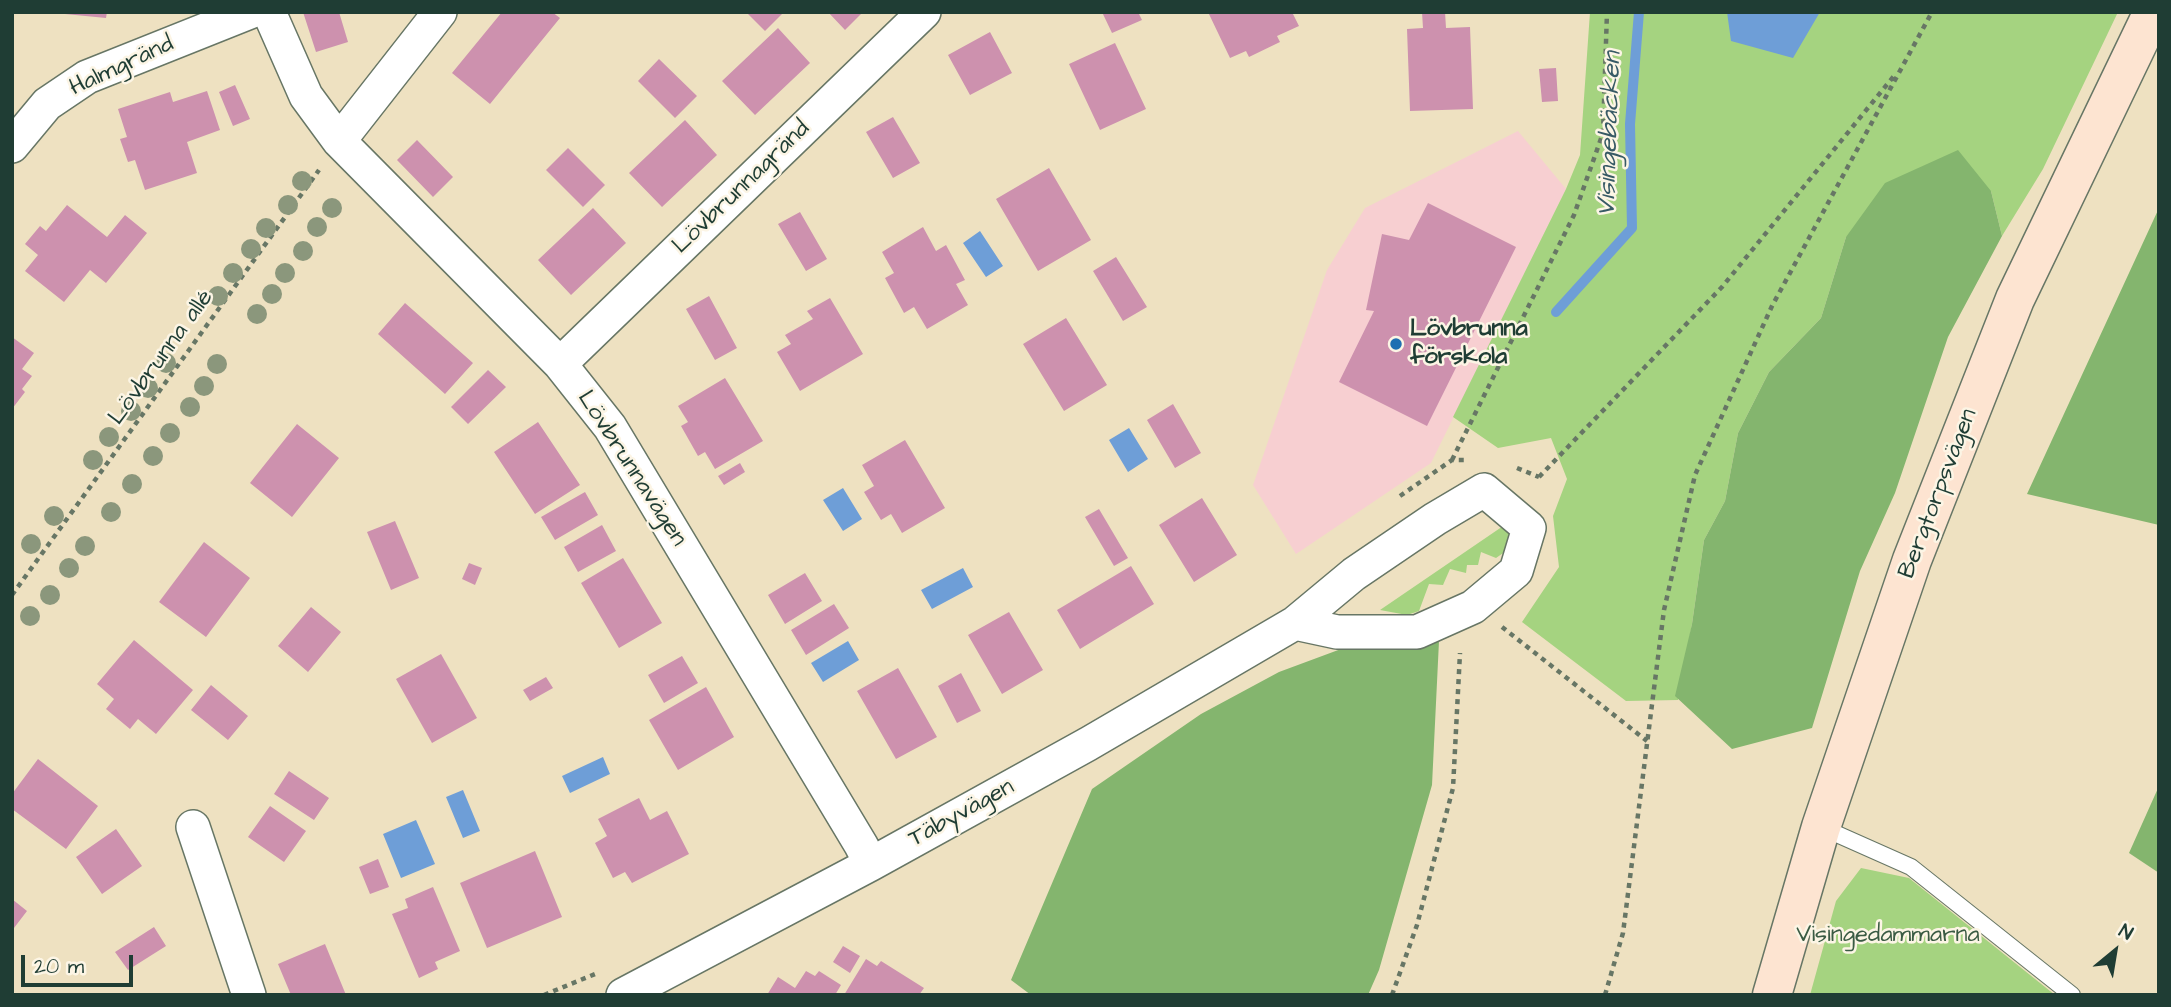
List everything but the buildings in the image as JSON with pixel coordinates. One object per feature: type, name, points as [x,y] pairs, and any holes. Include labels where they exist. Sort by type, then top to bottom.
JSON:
[{"type":"main road","name":"Bergtorpsvägen","points":[[1772,995],[1821,827],[1912,560],[2015,299],[2153,12]]},
{"type":"street","name":"Halmgränd","points":[[12,146],[47,104],[87,77],[250,12]]},
{"type":"street","name":"Lövbrunnavägen","points":[[270,12],[306,96],[339,141],[560,364],[610,427],[871,864]]},
{"type":"street","points":[[339,141],[440,12]]},
{"type":"street","name":"Lövbrunnagränd","points":[[560,364],[924,12]]},
{"type":"street","name":"Täbyvägen","points":[[622,995],[871,864],[1088,744],[1295,623],[1354,574],[1435,519],[1484,490],[1529,528],[1516,571],[1473,607],[1417,632],[1337,632],[1295,623]]},
{"type":"street","points":[[193,827],[249,995]]},
{"type":"lane","points":[[1821,827],[1912,867],[2072,995]]},
{"type":"path","points":[[1452,460],[1578,203],[1602,133],[1607,12]]},
{"type":"path","points":[[1605,995],[1623,933],[1664,610],[1695,475],[1773,306],[1932,12]]},
{"type":"path","points":[[1539,477],[1722,287],[1901,67]]},
{"type":"path","name":"Lövbrunna allé","points":[[12,595],[339,141]]},
{"type":"path","points":[[1492,619],[1647,741]]},
{"type":"path","points":[[1392,995],[1417,925],[1453,788],[1461,646]]},
{"type":"shaded area","name":"Lövbrunna förskola","points":[[1518,131],[1566,189],[1431,463],[1296,554],[1253,485],[1327,270],[1365,208]]},
{"type":"green space","points":[[1590,12],[2118,12],[2043,169],[2002,236],[1991,191],[1846,237],[1821,318],[1769,372],[1738,433],[1725,501],[1704,540],[1678,700],[1626,701],[1522,622],[1559,567],[1553,516],[1567,479],[1551,438],[1498,448],[1453,417],[1566,189],[1580,155]]},
{"type":"green space","points":[[1958,150],[1991,191],[2002,236],[1948,337],[1895,493],[1860,571],[1812,728],[1732,749],[1675,696],[1692,624],[1704,540],[1725,501],[1738,433],[1769,372],[1821,318],[1846,237],[1885,183]]},
{"type":"green space","points":[[2159,208],[2159,525],[2027,494]]},
{"type":"green space","points":[[1509,522],[1509,549],[1496,558],[1481,552],[1478,565],[1467,565],[1466,573],[1450,569],[1443,585],[1429,584],[1419,611],[1407,615],[1380,610]]},
{"type":"green space","points":[[1439,641],[1432,785],[1379,970],[1368,995],[1031,995],[1011,980],[1092,789],[1201,714],[1279,672],[1341,649],[1394,642]]},
{"type":"green space","points":[[2159,786],[2159,873],[2129,853]]},
{"type":"green space","name":"Visingedammarna","points":[[1861,868],[1909,878],[2055,995],[1810,995],[1836,901]]},
{"type":"water","points":[[1727,12],[1820,12],[1793,58],[1731,41]]},
{"type":"water","points":[[980,231],[1003,266],[986,277],[963,243]]},
{"type":"water","points":[[1129,428],[1148,459],[1128,472],[1109,440]]},
{"type":"water","points":[[843,488],[862,519],[843,531],[823,500]]},
{"type":"water","points":[[963,568],[973,587],[932,609],[921,590]]},
{"type":"water","points":[[848,641],[859,660],[823,682],[811,663]]},
{"type":"water","points":[[603,757],[610,774],[570,793],[562,776]]},
{"type":"water","points":[[463,790],[480,831],[463,838],[446,797]]},
{"type":"water","points":[[416,820],[435,864],[401,878],[383,834]]},
{"type":"waterway","name":"Visingebäcken","points":[[1556,312],[1632,228],[1630,124],[1639,12]]},
{"type":"place","name":"Lövbrunna förskola","points":[[1396,344]]}]
